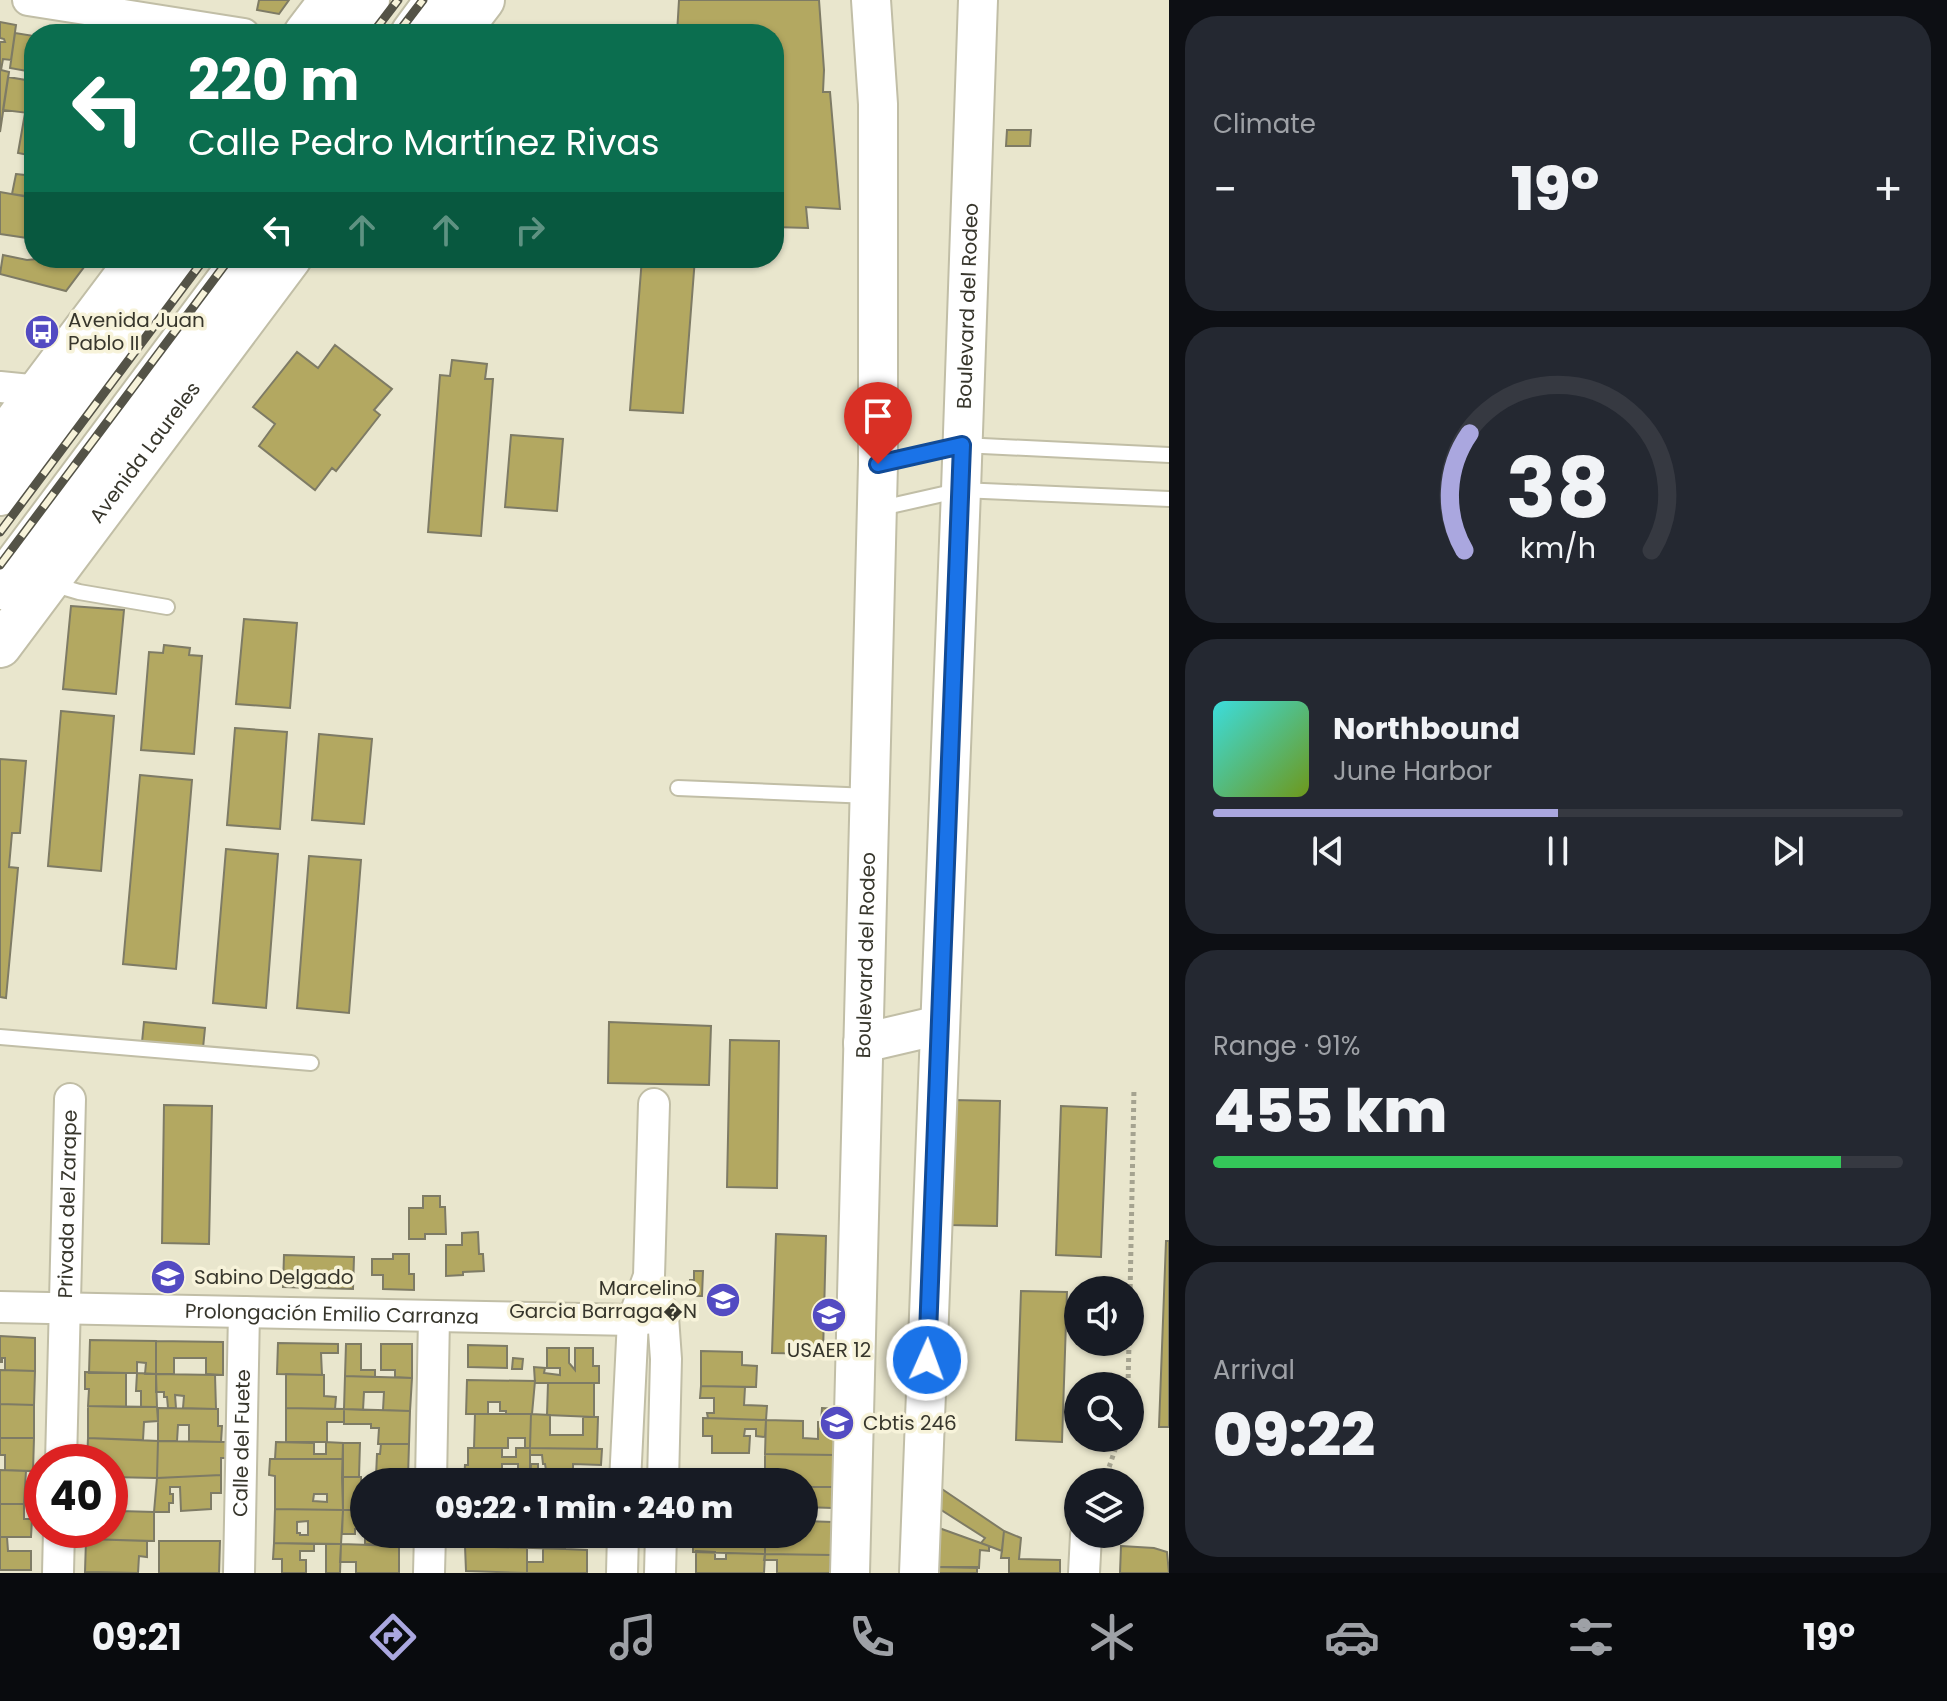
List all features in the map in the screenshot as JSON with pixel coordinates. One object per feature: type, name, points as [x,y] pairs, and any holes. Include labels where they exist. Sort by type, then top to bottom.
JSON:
[{"type":"main road","points":[[313,24],[331,0]]},
{"type":"main road","points":[[349,24],[367,0]]},
{"type":"main road","points":[[420,24],[438,0]]},
{"type":"main road","points":[[465,24],[483,0]]},
{"type":"main road","points":[[96,315],[131,268]]},
{"type":"main road","points":[[0,443],[20,389],[96,315],[159,268]]},
{"type":"main road","points":[[0,493],[166,268]]},
{"type":"main road","name":"Avenida Laureles","points":[[0,587],[239,268]]},
{"type":"main road","name":"Avenida Laureles","points":[[0,646],[283,268]]},
{"type":"street","points":[[28,0],[180,24]]},
{"type":"street","name":"Boulevard del Rodeo","points":[[850,1573],[878,464],[878,104],[871,0]]},
{"type":"street","name":"Boulevard del Rodeo","points":[[919,1573],[978,0]]},
{"type":"street","points":[[863,1043],[940,1025]]},
{"type":"street","name":"Privada del Zarape","points":[[61,1444],[70,1099]]},
{"type":"street","points":[[626,1468],[633,1320],[649,1276],[654,1104]]},
{"type":"street","points":[[649,1276],[663,1317],[666,1359],[663,1468]]},
{"type":"street","name":"Prolongación Emilio Carranza","points":[[0,1307],[633,1320],[663,1317]]},
{"type":"street","name":"Calle del Fuete","points":[[239,1573],[244,1312]]},
{"type":"street","points":[[431,1468],[434,1316]]},
{"type":"street","points":[[58,1573],[59,1548]]},
{"type":"street","points":[[429,1573],[430,1548]]},
{"type":"street","points":[[622,1573],[623,1548]]},
{"type":"street","points":[[660,1573],[661,1548]]},
{"type":"street","points":[[1084,1573],[1085,1548]]},
{"type":"lane","points":[[878,464],[962,445],[1169,455]]},
{"type":"lane","points":[[877,509],[961,490],[1169,499]]},
{"type":"lane","points":[[48,582],[79,592],[167,607]]},
{"type":"lane","points":[[678,788],[870,796]]},
{"type":"lane","points":[[0,1037],[311,1063]]},
{"type":"path","points":[[1130,1276],[1134,1088]]},
{"type":"building","points":[[259,0],[289,0],[279,14],[257,10]]},
{"type":"building","points":[[679,0],[819,0],[823,92],[830,92],[840,209],[806,207],[808,228],[784,227],[784,24],[678,24]]},
{"type":"building","points":[[0,22],[16,25],[11,60],[3,59],[1,70],[9,72],[0,132],[0,42],[5,42],[0,38]]},
{"type":"building","points":[[15,33],[24,34],[24,70],[10,68]]},
{"type":"building","points":[[8,77],[24,80],[24,113],[3,110]]},
{"type":"building","points":[[24,119],[24,154],[18,153]]},
{"type":"building","points":[[1007,130],[1031,130],[1030,146],[1006,146]]},
{"type":"building","points":[[16,174],[24,175],[24,196],[12,194]]},
{"type":"building","points":[[0,192],[24,196],[24,238],[0,234]]},
{"type":"building","points":[[3,255],[24,259],[24,268],[83,268],[66,291],[0,274]]},
{"type":"building","points":[[641,268],[694,268],[683,413],[630,410]]},
{"type":"building","points":[[335,345],[392,389],[374,410],[380,415],[336,471],[332,468],[315,490],[259,446],[275,424],[253,407],[297,352],[318,368]]},
{"type":"building","points":[[452,360],[487,364],[485,379],[493,379],[481,536],[428,532],[440,375],[450,376]]},
{"type":"building","points":[[511,435],[563,439],[557,511],[505,507]]},
{"type":"building","points":[[71,606],[124,610],[116,694],[63,689]]},
{"type":"building","points":[[244,619],[297,623],[290,708],[236,704]]},
{"type":"building","points":[[164,645],[190,648],[189,655],[202,656],[194,754],[141,750],[149,652],[163,653]]},
{"type":"building","points":[[61,711],[114,716],[101,871],[48,866]]},
{"type":"building","points":[[235,728],[287,732],[280,829],[227,825]]},
{"type":"building","points":[[319,734],[372,739],[364,824],[312,820]]},
{"type":"building","points":[[0,759],[26,761],[20,833],[12,833],[9,867],[18,868],[6,998],[0,997]]},
{"type":"building","points":[[140,775],[192,780],[176,969],[123,964]]},
{"type":"building","points":[[226,849],[278,854],[266,1008],[213,1003]]},
{"type":"building","points":[[309,856],[361,860],[349,1013],[297,1008]]},
{"type":"building","points":[[144,1022],[205,1028],[203,1048],[142,1042]]},
{"type":"building","points":[[609,1022],[711,1026],[709,1085],[608,1083]]},
{"type":"building","points":[[730,1040],[779,1041],[777,1188],[727,1187]]},
{"type":"building","points":[[952,1100],[1000,1101],[997,1226],[949,1225]]},
{"type":"building","points":[[164,1105],[212,1106],[209,1244],[162,1243]]},
{"type":"building","points":[[1061,1106],[1107,1108],[1101,1257],[1056,1255]]},
{"type":"building","points":[[423,1196],[440,1196],[440,1207],[445,1207],[446,1234],[425,1234],[425,1239],[409,1239],[409,1208],[423,1208]]},
{"type":"building","points":[[478,1232],[484,1271],[446,1276],[446,1245],[462,1245],[462,1233]]},
{"type":"building","points":[[776,1234],[826,1236],[823,1354],[772,1353]]},
{"type":"building","points":[[1166,1241],[1169,1241],[1169,1427],[1159,1427]]},
{"type":"building","points":[[393,1254],[409,1254],[409,1274],[414,1274],[414,1290],[383,1289],[383,1275],[372,1275],[372,1259],[393,1259]]},
{"type":"building","points":[[284,1255],[354,1257],[353,1289],[283,1287]]},
{"type":"building","points":[[694,1271],[703,1271],[702,1296],[690,1296],[690,1280],[694,1280]]},
{"type":"building","points":[[1021,1291],[1064,1292],[1062,1442],[1016,1440]]},
{"type":"building","points":[[0,1336],[35,1338],[35,1371],[5,1370],[5,1358],[0,1362]]},
{"type":"building","points":[[90,1340],[156,1341],[156,1374],[145,1374],[146,1363],[137,1362],[137,1373],[89,1373]]},
{"type":"building","points":[[156,1341],[223,1342],[223,1375],[206,1374],[206,1358],[174,1358],[174,1374],[156,1374]]},
{"type":"building","points":[[278,1343],[338,1344],[338,1353],[321,1353],[322,1375],[277,1374]]},
{"type":"building","points":[[346,1344],[361,1344],[361,1370],[375,1370],[375,1377],[345,1376]]},
{"type":"building","points":[[381,1344],[412,1344],[412,1378],[395,1377],[395,1370],[381,1370]]},
{"type":"building","points":[[468,1345],[507,1346],[507,1368],[468,1367]]},
{"type":"building","points":[[547,1348],[569,1348],[569,1363],[575,1370],[575,1348],[593,1348],[593,1366],[599,1366],[599,1383],[535,1383],[534,1367],[545,1368],[544,1373],[560,1375],[560,1368],[547,1368]]},
{"type":"building","points":[[701,1351],[742,1352],[742,1365],[757,1366],[756,1387],[701,1386]]},
{"type":"building","points":[[513,1358],[523,1359],[522,1369],[512,1369]]},
{"type":"building","points":[[0,1370],[35,1371],[34,1405],[0,1404]]},
{"type":"building","points":[[85,1372],[126,1373],[126,1407],[88,1406],[89,1389],[85,1389]]},
{"type":"building","points":[[137,1373],[156,1374],[157,1407],[141,1407],[141,1391],[136,1391]]},
{"type":"building","points":[[156,1374],[215,1375],[216,1409],[183,1408],[184,1396],[175,1395],[176,1408],[168,1408],[164,1392],[156,1392]]},
{"type":"building","points":[[286,1374],[324,1375],[324,1396],[336,1397],[335,1409],[286,1408]]},
{"type":"building","points":[[345,1376],[412,1378],[410,1411],[383,1410],[384,1392],[364,1392],[363,1410],[344,1409]]},
{"type":"building","points":[[467,1380],[535,1381],[532,1414],[506,1414],[506,1411],[500,1411],[500,1402],[488,1402],[488,1414],[466,1414]]},
{"type":"building","points":[[548,1383],[594,1383],[594,1417],[547,1415]]},
{"type":"building","points":[[701,1386],[745,1387],[744,1405],[767,1406],[766,1420],[708,1418],[707,1413],[714,1413],[714,1398],[700,1398]]},
{"type":"building","points":[[0,1404],[34,1405],[34,1438],[0,1438]]},
{"type":"building","points":[[88,1406],[157,1407],[158,1421],[144,1422],[143,1440],[88,1438]]},
{"type":"building","points":[[158,1408],[218,1409],[218,1426],[222,1426],[221,1442],[189,1441],[189,1425],[178,1425],[177,1441],[158,1441]]},
{"type":"building","points":[[286,1408],[344,1409],[344,1422],[327,1422],[327,1442],[286,1442]]},
{"type":"building","points":[[822,1408],[836,1409],[835,1423],[821,1422]]},
{"type":"building","points":[[344,1409],[410,1411],[409,1444],[378,1444],[379,1428],[371,1428],[371,1424],[344,1424]]},
{"type":"building","points":[[475,1414],[531,1414],[530,1448],[525,1448],[525,1438],[508,1438],[508,1448],[474,1448]]},
{"type":"building","points":[[531,1414],[550,1415],[550,1435],[583,1435],[583,1417],[598,1417],[597,1449],[530,1448]]},
{"type":"building","points":[[703,1418],[766,1420],[765,1437],[756,1436],[756,1429],[745,1429],[744,1436],[750,1436],[749,1453],[712,1453],[712,1436],[703,1436]]},
{"type":"building","points":[[766,1420],[803,1421],[803,1438],[818,1439],[818,1422],[835,1423],[834,1455],[765,1454]]},
{"type":"building","points":[[0,1438],[34,1438],[34,1444],[24,1444],[24,1471],[5,1470],[5,1455],[0,1455]]},
{"type":"building","points":[[88,1438],[158,1441],[157,1478],[128,1477],[128,1444],[88,1444]]},
{"type":"building","points":[[158,1441],[226,1442],[226,1458],[221,1458],[221,1475],[157,1478]]},
{"type":"building","points":[[276,1442],[314,1443],[314,1454],[326,1454],[326,1442],[343,1443],[343,1459],[275,1459]]},
{"type":"building","points":[[343,1443],[360,1443],[359,1468],[350,1468],[350,1477],[342,1477]]},
{"type":"building","points":[[381,1444],[409,1444],[408,1468],[376,1468],[377,1454],[380,1454]]},
{"type":"building","points":[[468,1448],[502,1448],[502,1457],[516,1457],[516,1448],[530,1448],[530,1468],[502,1464],[502,1468],[465,1468],[468,1465]]},
{"type":"building","points":[[530,1448],[602,1449],[601,1465],[573,1464],[573,1468],[546,1468],[542,1455],[530,1455]]},
{"type":"building","points":[[765,1454],[834,1455],[833,1487],[818,1487],[818,1468],[765,1468]]},
{"type":"building","points":[[270,1459],[343,1459],[343,1510],[275,1509],[275,1476],[269,1475]],"holes":[[[314,1494],[327,1494],[327,1502],[313,1501]]]},
{"type":"building","points":[[0,1470],[24,1471],[24,1504],[0,1504]]},
{"type":"building","points":[[221,1475],[221,1493],[211,1493],[211,1509],[181,1511],[180,1487],[170,1487],[173,1503],[169,1503],[169,1512],[154,1512],[157,1478]]},
{"type":"building","points":[[342,1477],[350,1477],[350,1510],[343,1510]]},
{"type":"building","points":[[936,1485],[1004,1531],[1002,1551],[981,1543],[985,1538],[935,1506]]},
{"type":"building","points":[[818,1487],[833,1487],[832,1508],[818,1508]]},
{"type":"building","points":[[0,1504],[24,1504],[24,1537],[0,1537]]},
{"type":"building","points":[[275,1509],[343,1510],[341,1544],[274,1543]],"holes":[[[308,1521],[308,1535],[297,1533],[297,1522]]]},
{"type":"building","points":[[343,1510],[350,1510],[350,1534],[342,1534]]},
{"type":"building","points":[[128,1511],[154,1512],[154,1541],[128,1540]]},
{"type":"building","points":[[818,1522],[832,1522],[831,1555],[765,1554],[765,1548],[818,1548]]},
{"type":"building","points":[[939,1528],[989,1546],[989,1551],[980,1550],[979,1568],[937,1567]]},
{"type":"building","points":[[1004,1531],[1021,1538],[1019,1559],[1060,1560],[1060,1573],[1009,1573],[1009,1558],[1001,1558]]},
{"type":"building","points":[[0,1537],[7,1537],[8,1551],[31,1551],[31,1570],[0,1570]]},
{"type":"building","points":[[128,1540],[147,1541],[147,1557],[139,1556],[138,1573],[85,1572],[86,1548],[128,1548]]},
{"type":"building","points":[[159,1541],[220,1541],[219,1573],[159,1573]]},
{"type":"building","points":[[274,1543],[314,1544],[314,1551],[300,1551],[300,1560],[306,1560],[306,1573],[282,1573],[282,1559],[273,1559]]},
{"type":"building","points":[[326,1544],[341,1544],[340,1573],[326,1573]]},
{"type":"building","points":[[341,1544],[350,1544],[350,1548],[399,1548],[399,1573],[356,1573],[356,1562],[340,1562]]},
{"type":"building","points":[[465,1548],[527,1548],[527,1573],[466,1571]]},
{"type":"building","points":[[543,1548],[587,1550],[587,1573],[527,1573],[527,1562],[543,1562]]},
{"type":"building","points":[[693,1548],[765,1548],[765,1554],[693,1552]]},
{"type":"building","points":[[1121,1548],[1154,1548],[1167,1552],[1169,1573],[1120,1573]]},
{"type":"building","points":[[696,1551],[715,1552],[715,1559],[726,1559],[726,1553],[765,1554],[764,1573],[696,1573]]},
{"type":"building","points":[[765,1554],[831,1555],[830,1573],[777,1573],[777,1560],[764,1560]]},
{"type":"building","points":[[937,1567],[977,1567],[977,1573],[937,1573]]},
{"type":"railway","points":[[380,24],[398,0]]},
{"type":"railway","points":[[405,24],[423,0]]},
{"type":"railway","points":[[0,532],[198,268]]},
{"type":"railway","points":[[0,565],[223,268]]},
{"type":"place","name":"Avenida Juan Pablo II","points":[[42,332]]},
{"type":"place","name":"Sabino Delgado","points":[[168,1277]]},
{"type":"place","name":"Marcelino Garcia Barraga�N","points":[[723,1300]]},
{"type":"place","name":"USAER 12","points":[[829,1315]]},
{"type":"place","name":"Cbtis 246","points":[[837,1423]]},
{"type":"route","points":[[878,464],[962,445],[927,1360]]}]
